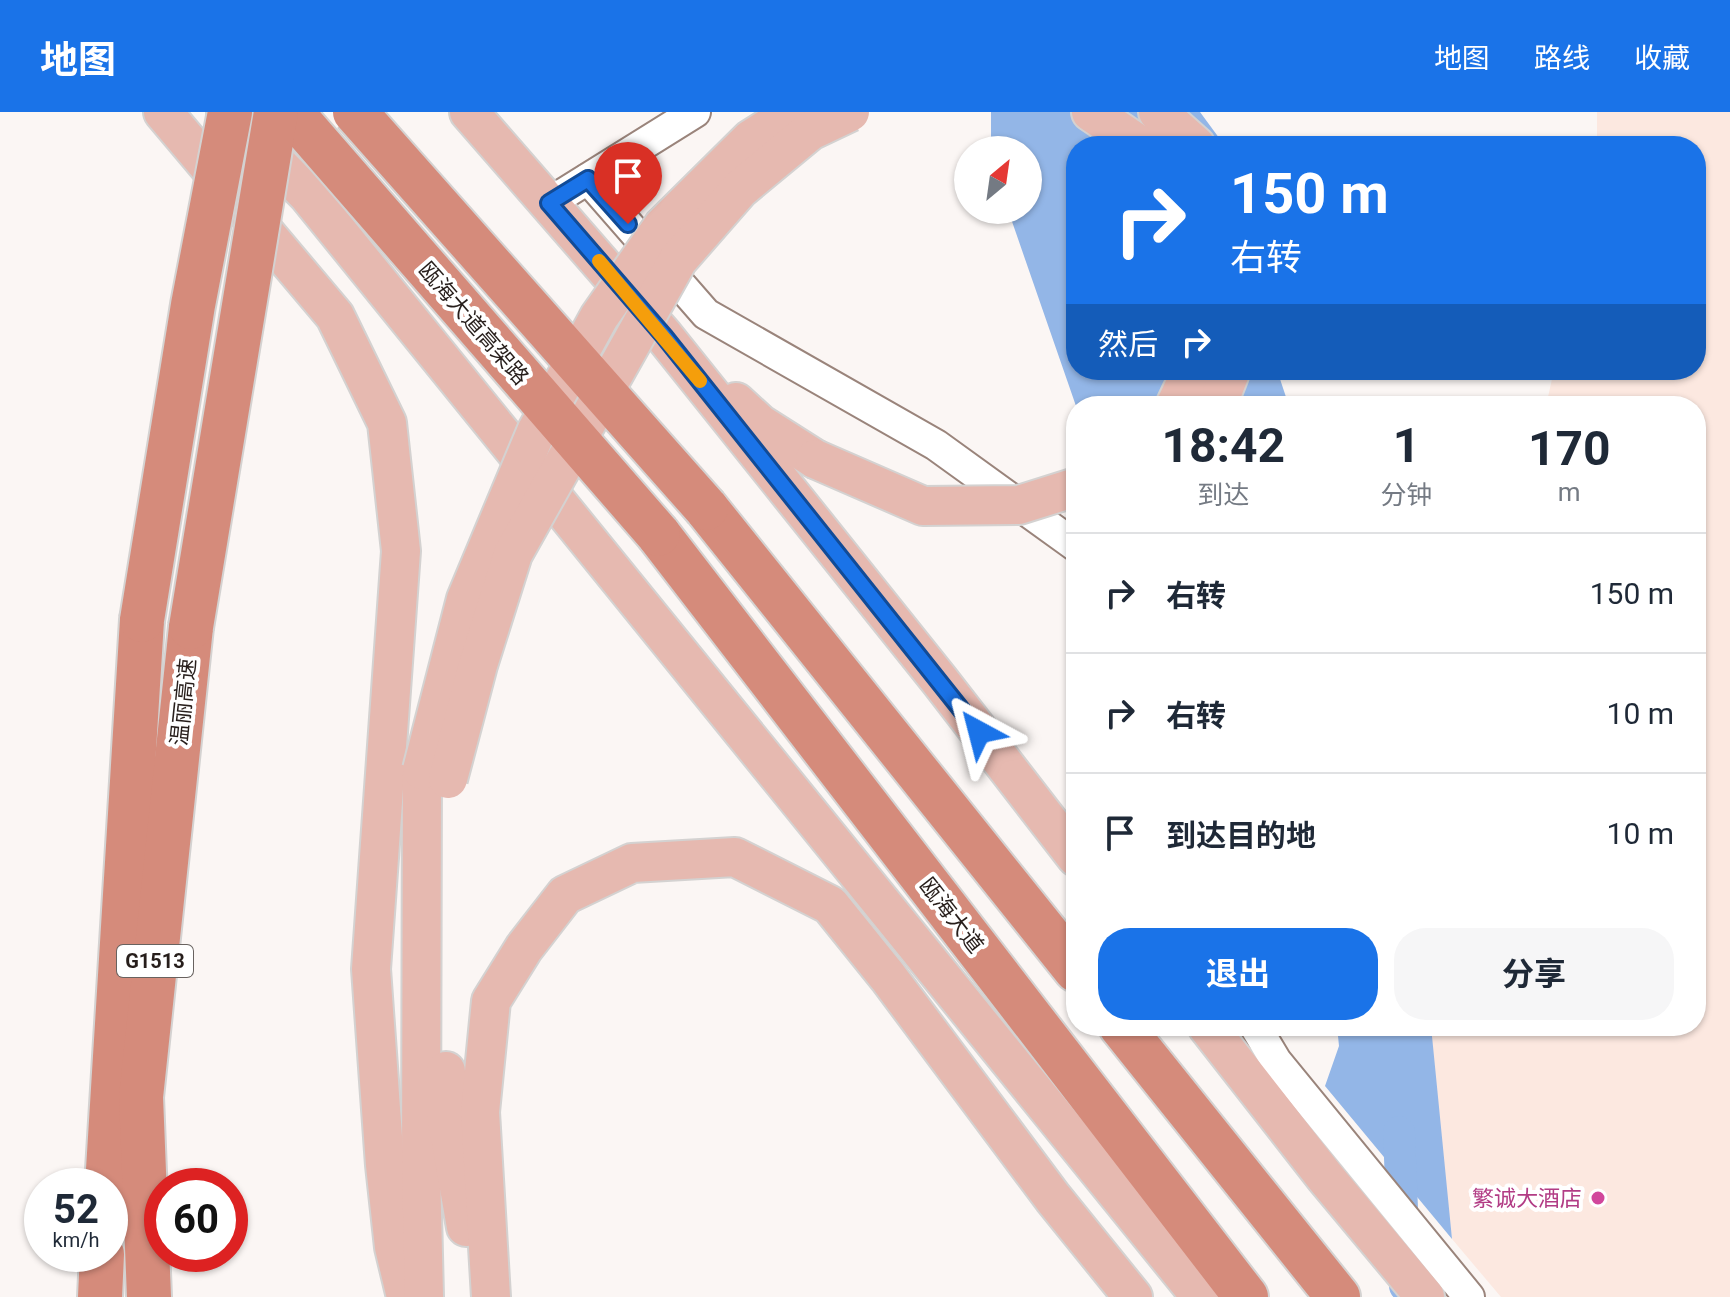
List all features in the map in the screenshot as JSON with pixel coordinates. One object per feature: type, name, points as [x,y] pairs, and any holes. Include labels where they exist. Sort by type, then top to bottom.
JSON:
[{"type":"highway","name":"温丽高速","points":[[108,1168],[142,620],[228,112]]},
{"type":"highway","name":"温丽高速","points":[[149,1297],[141,1097],[191,627],[276,112]]},
{"type":"highway","points":[[276,112],[423,264]]},
{"type":"highway","name":"瓯海大道高架路","points":[[291,112],[658,534]]},
{"type":"highway","points":[[355,112],[706,508],[1066,958]]},
{"type":"highway","name":"瓯海大道","points":[[658,534],[1246,1297]]},
{"type":"highway","points":[[1129,1036],[1338,1297]]},
{"type":"highway","points":[[100,1297],[101,1272]]},
{"type":"main road","points":[[163,112],[335,316],[387,423],[401,551],[371,969],[394,1247],[406,1297]]},
{"type":"main road","points":[[228,112],[308,195],[1201,1297]]},
{"type":"main road","points":[[469,112],[664,336],[1066,844]]},
{"type":"main road","points":[[424,1297],[421,1170],[435,774],[466,599],[536,432],[599,317],[663,226],[751,139],[794,112]]},
{"type":"main road","points":[[478,1297],[446,1114],[435,774],[478,665],[513,554],[678,260],[740,189],[810,131],[850,112]]},
{"type":"main road","points":[[1091,112],[1126,136]]},
{"type":"main road","points":[[1158,112],[1185,136]]},
{"type":"main road","points":[[664,336],[760,424],[815,459],[923,506],[1019,505],[1066,490]]},
{"type":"main road","points":[[491,1297],[480,1112],[491,1001],[524,948],[565,895],[632,863],[735,857],[830,905],[888,977],[1053,1198],[1133,1297]]},
{"type":"main road","points":[[1215,1036],[1325,1177],[1425,1297]]},
{"type":"street","points":[[549,203],[683,115]]},
{"type":"street","points":[[588,179],[706,314],[936,445],[1066,539]]},
{"type":"street","points":[[1261,1036],[1276,1061],[1468,1296]]},
{"type":"shaded area","points":[[1597,112],[1730,112],[1730,1297],[1501,1297],[1452,1239],[1425,1036],[1706,1036],[1706,396],[1548,396],[1552,380],[1706,380],[1706,136],[1597,136]]},
{"type":"water","points":[[991,112],[1200,112],[1218,136],[1066,136],[1066,377],[1013,224],[1042,224],[1042,136],[991,136]]},
{"type":"water","points":[[1067,380],[1280,380],[1286,396],[1073,396]]},
{"type":"water","points":[[1338,1036],[1432,1036],[1452,1239],[1325,1086],[1339,1046]]},
{"type":"waterway","points":[[1399,1132],[1405,1286]]},
{"type":"slow traffic","points":[[599,261],[700,381]]},
{"type":"place","name":"繁诚大酒店","points":[[1598,1198]]},
{"type":"route","points":[[628,224],[588,179],[549,203],[664,336],[979,732]]}]
